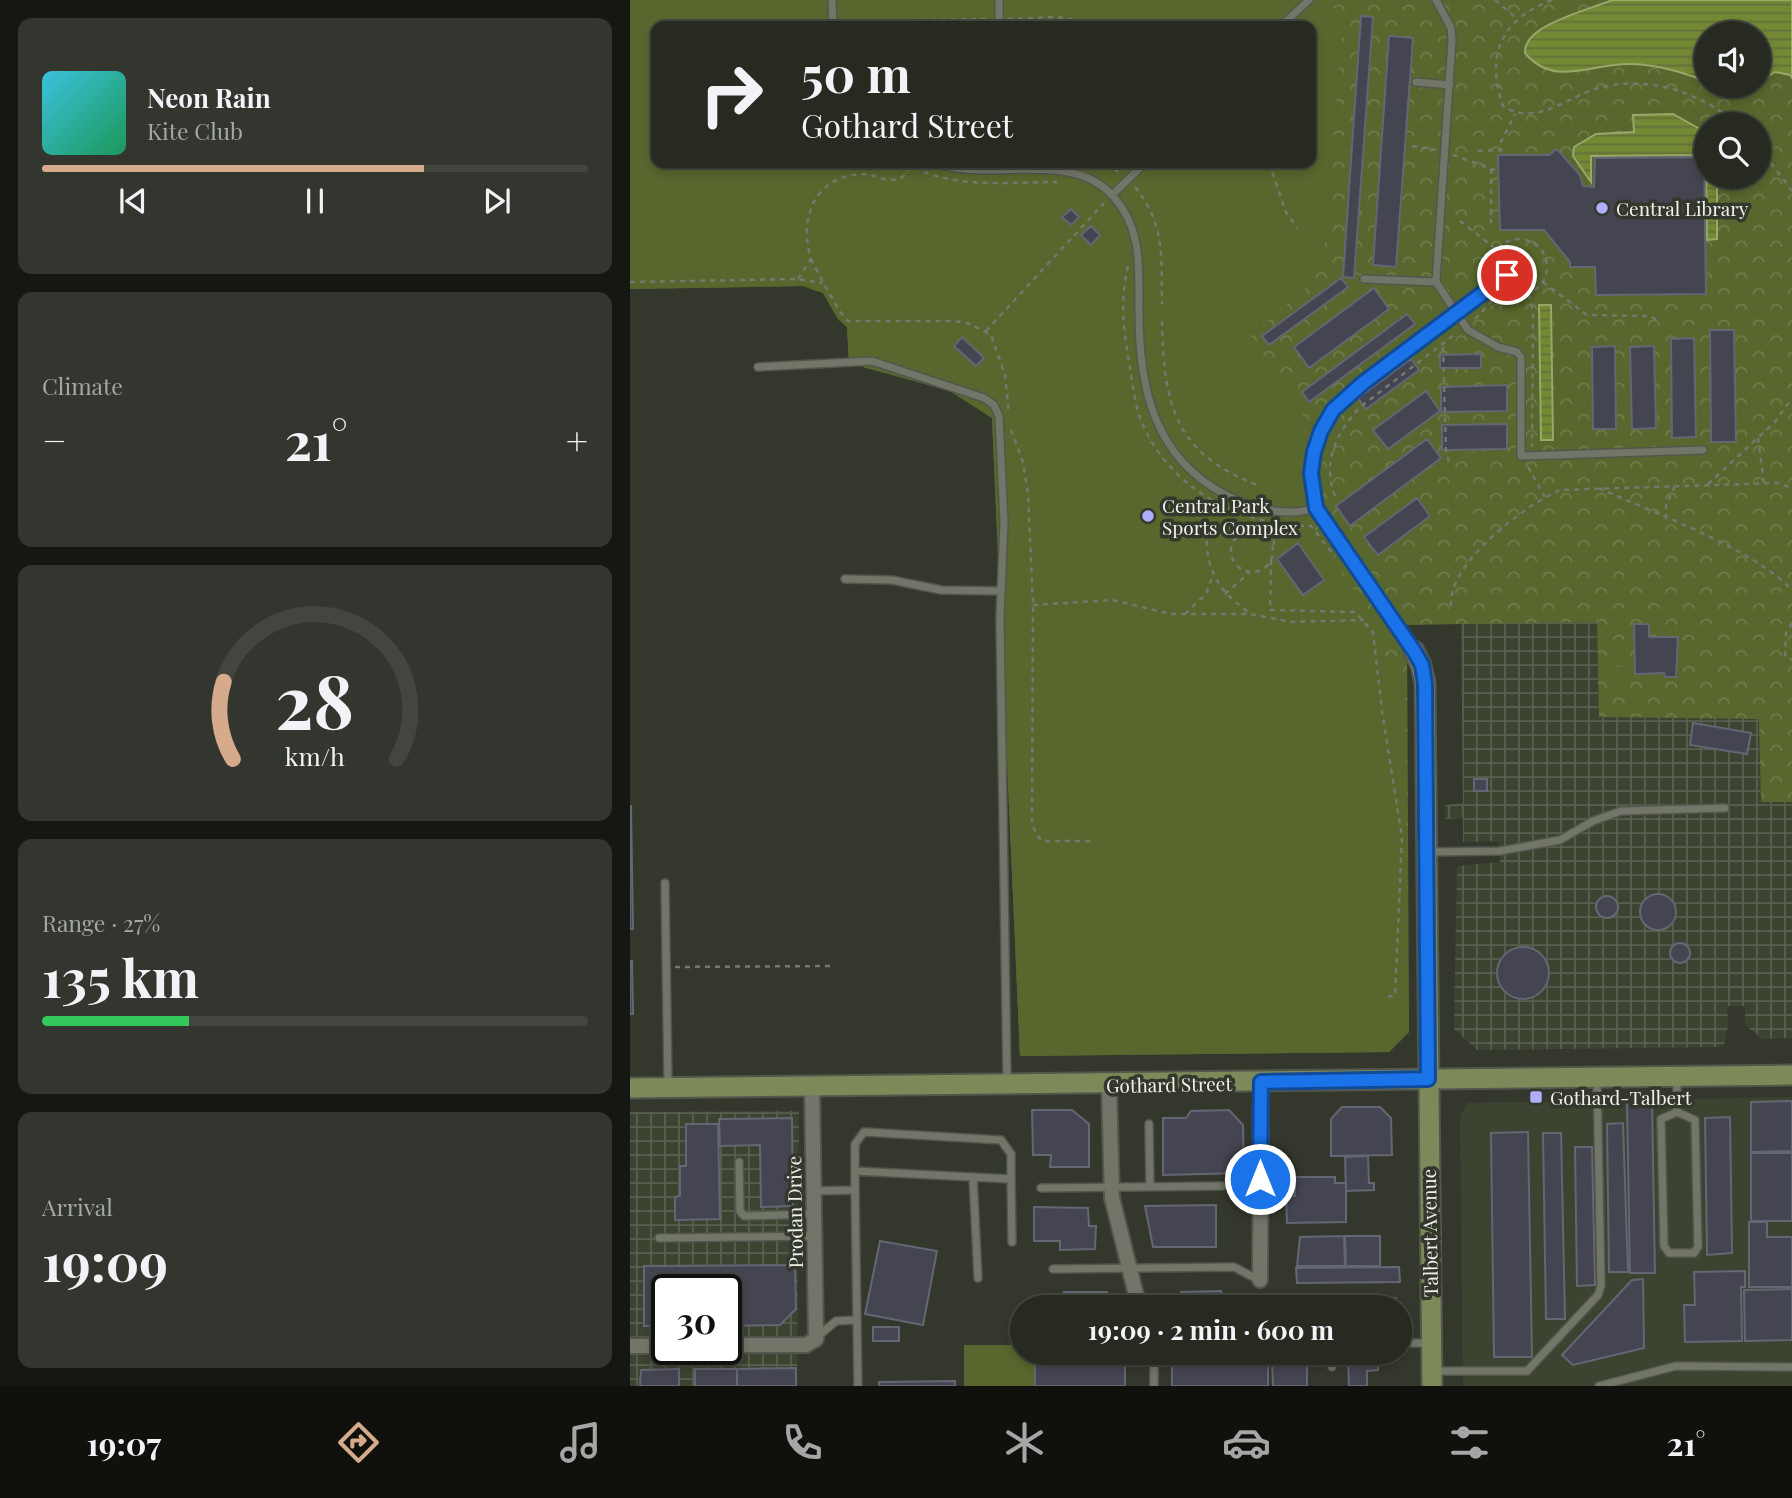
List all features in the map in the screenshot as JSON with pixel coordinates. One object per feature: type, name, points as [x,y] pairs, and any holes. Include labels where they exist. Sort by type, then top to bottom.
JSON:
[{"type":"street","name":"Talbert Avenue","points":[[1414,651],[1422,665],[1425,684],[1418,852],[1428,1079],[1432,1378]]},
{"type":"street","name":"Gothard Street","points":[[630,1088],[1109,1085],[1792,1075]]},
{"type":"street","points":[[1260,1280],[1261,1082]]},
{"type":"street","name":"Prodan Drive","points":[[812,1085],[816,1339]]},
{"type":"street","points":[[1109,1085],[1112,1187],[1136,1295]]},
{"type":"street","points":[[742,1345],[806,1345],[816,1339]]},
{"type":"street","points":[[630,1346],[651,1346]]},
{"type":"lane","points":[[832,0],[833,21]]},
{"type":"lane","points":[[999,0],[999,21]]},
{"type":"lane","points":[[1286,21],[1309,0]]},
{"type":"lane","points":[[1436,0],[1451,28],[1450,85],[1436,282],[1454,314],[1477,338],[1517,352],[1521,357],[1521,456],[1703,450]]},
{"type":"lane","points":[[1416,82],[1450,85]]},
{"type":"lane","points":[[948,168],[976,168]]},
{"type":"lane","points":[[1021,168],[1075,173],[1099,184],[1125,212],[1136,235],[1140,261],[1140,361],[1148,402],[1162,435],[1185,466],[1214,489],[1237,500],[1282,513],[1316,508]]},
{"type":"lane","points":[[1112,195],[1140,168]]},
{"type":"lane","points":[[1414,651],[1316,508],[1311,473],[1314,452],[1321,431],[1333,410],[1363,383],[1519,266]]},
{"type":"lane","points":[[1364,279],[1436,282]]},
{"type":"lane","points":[[758,367],[872,361],[984,398],[994,405],[999,416],[1002,446],[1002,843],[1007,1085]]},
{"type":"lane","points":[[845,579],[892,580],[941,590],[1001,591]]},
{"type":"lane","points":[[1418,852],[1500,851],[1560,840],[1592,821],[1621,811],[1725,808]]},
{"type":"lane","points":[[665,883],[668,1088]]},
{"type":"lane","points":[[1677,1076],[1677,1112]]},
{"type":"lane","points":[[1432,1378],[1527,1371],[1598,1295],[1601,1286],[1597,1077]]},
{"type":"lane","points":[[1677,1112],[1695,1120],[1698,1247],[1695,1253],[1669,1253],[1664,1246],[1661,1119],[1677,1112]]},
{"type":"lane","points":[[1149,1124],[1150,1187]]},
{"type":"lane","points":[[858,1386],[855,1144],[864,1132],[1001,1140],[1011,1154],[1012,1242]]},
{"type":"lane","points":[[739,1162],[740,1211],[744,1216],[814,1214]]},
{"type":"lane","points":[[855,1171],[1011,1179]]},
{"type":"lane","points":[[974,1177],[978,1278]]},
{"type":"lane","points":[[1041,1188],[1223,1186]]},
{"type":"lane","points":[[813,1191],[855,1189]]},
{"type":"lane","points":[[659,1238],[814,1236]]},
{"type":"lane","points":[[1053,1269],[1234,1267],[1260,1280]]},
{"type":"lane","points":[[816,1339],[836,1321],[856,1320]]},
{"type":"lane","points":[[1412,1343],[1431,1343]]},
{"type":"lane","points":[[1154,1365],[1154,1386]]},
{"type":"lane","points":[[1599,1386],[1676,1366],[1792,1367]]},
{"type":"path","points":[[1495,0],[1516,18]]},
{"type":"path","points":[[1552,0],[1516,18],[1506,28],[1495,70],[1503,106],[1515,114],[1534,114],[1601,87],[1653,83],[1687,94],[1717,112]]},
{"type":"path","points":[[841,21],[991,19]]},
{"type":"path","points":[[1008,19],[1093,21]]},
{"type":"path","points":[[1478,151],[1501,150],[1501,142],[1515,114]]},
{"type":"path","points":[[1771,163],[1792,191]]},
{"type":"path","points":[[798,279],[811,259],[804,231],[811,206],[821,193],[846,177],[862,174],[896,180],[904,177],[907,168]]},
{"type":"path","points":[[921,168],[960,181],[1058,182]]},
{"type":"path","points":[[1113,168],[1121,174]]},
{"type":"path","points":[[1271,168],[1290,222],[1297,228]]},
{"type":"path","points":[[1491,169],[1491,223]]},
{"type":"path","points":[[1135,187],[1156,219],[1161,240],[1162,304]]},
{"type":"path","points":[[1096,196],[1110,209]]},
{"type":"path","points":[[986,331],[1104,203]]},
{"type":"path","points":[[1460,221],[1497,249]]},
{"type":"path","points":[[1128,266],[1121,296],[1122,330],[1140,416],[1168,465],[1210,500],[1279,525],[1311,526],[1339,561]]},
{"type":"path","points":[[630,282],[798,279],[824,283]]},
{"type":"path","points":[[1543,282],[1587,315],[1649,316],[1660,321]]},
{"type":"path","points":[[1475,319],[1503,291]]},
{"type":"path","points":[[1529,294],[1533,312],[1534,435],[1527,471],[1545,497]]},
{"type":"path","points":[[1162,321],[1166,386],[1184,432],[1202,454],[1224,472],[1257,485]]},
{"type":"path","points":[[1335,496],[1330,483],[1331,454],[1336,439],[1349,419],[1359,408],[1454,335]]},
{"type":"path","points":[[1443,346],[1446,452],[1449,462]]},
{"type":"path","points":[[1708,484],[1775,422],[1792,398]]},
{"type":"path","points":[[1758,438],[1764,483]]},
{"type":"path","points":[[1451,607],[1455,580],[1472,556],[1545,497],[1560,490],[1764,483],[1778,483],[1792,488]]},
{"type":"path","points":[[1666,519],[1666,505],[1675,485]]},
{"type":"path","points":[[1596,487],[1742,554],[1779,576],[1792,590]]},
{"type":"path","points":[[1210,500],[1205,543],[1213,575],[1225,594],[1250,614]]},
{"type":"path","points":[[1279,525],[1272,547],[1269,610],[1355,612],[1373,632],[1402,852],[1396,926],[1395,995],[1388,997]]},
{"type":"path","points":[[1271,560],[1262,570],[1251,572],[1241,569],[1234,562],[1231,550],[1235,540],[1245,532],[1256,531],[1266,536],[1272,547]]},
{"type":"path","points":[[1225,594],[1251,572]]},
{"type":"path","points":[[1185,614],[1206,594],[1213,575]]},
{"type":"path","points":[[1090,841],[1041,841],[1032,825],[1033,605],[1113,600],[1185,614],[1250,614],[1291,622],[1364,620]]},
{"type":"path","points":[[1792,623],[1786,633],[1785,655],[1792,660]]},
{"type":"path","points":[[1402,852],[1418,852]]},
{"type":"path","points":[[666,968],[833,966]]},
{"type":"shaded area","points":[[1612,0],[1792,0],[1792,78],[1790,75],[1775,72],[1771,74],[1771,21],[1694,21],[1694,77],[1670,70],[1632,64],[1562,72],[1537,64],[1525,53],[1527,43],[1535,34],[1574,14]]},
{"type":"shaded area","points":[[1673,114],[1694,126],[1694,155],[1591,156],[1591,182],[1573,156],[1574,147],[1596,134],[1634,132],[1633,115]]},
{"type":"shaded area","points":[[1706,189],[1717,189],[1717,239],[1707,240]]},
{"type":"shaded area","points":[[1539,305],[1551,305],[1553,440],[1541,440]]},
{"type":"shaded area","points":[[1597,622],[1599,717],[1760,718],[1761,802],[1792,802],[1792,1038],[1762,1039],[1745,1025],[1745,1006],[1727,1006],[1728,1025],[1724,1045],[1719,1047],[1477,1050],[1454,1029],[1457,866],[1500,862],[1498,841],[1463,842],[1463,818],[1445,819],[1445,805],[1463,803],[1461,623]]},
{"type":"shaded area","points":[[1792,1097],[1792,1386],[1463,1386],[1460,1116],[1468,1103]]},
{"type":"shaded area","points":[[799,1111],[797,1386],[630,1386],[630,1112]]},
{"type":"green space","points":[[630,0],[1792,0],[1792,802],[1761,802],[1759,719],[1599,717],[1597,622],[1407,625],[1409,1032],[1389,1052],[1020,1056],[992,418],[950,391],[849,363],[847,327],[838,319],[823,293],[803,286],[630,289]]},
{"type":"green space","name":"Central Park Sports Complex","points":[[630,0],[1323,0],[1339,13],[1343,27],[1323,259],[1311,284],[1250,336],[1312,429],[1304,450],[1303,492],[1295,504],[1303,528],[1310,529],[1384,633],[1384,655],[1405,689],[1409,1032],[1389,1052],[1020,1056],[992,418],[950,391],[849,363],[847,327],[838,319],[823,293],[803,286],[630,289]]},
{"type":"green space","points":[[1611,667],[1628,667],[1628,692],[1611,692]]},
{"type":"green space","points":[[964,1345],[1010,1345],[1010,1365],[1035,1365],[1035,1386],[964,1386]]},
{"type":"building","points":[[1361,16],[1373,17],[1354,278],[1343,277]]},
{"type":"building","points":[[1389,36],[1413,38],[1396,267],[1373,265]]},
{"type":"building","name":"Central Library","points":[[1557,149],[1580,175],[1583,186],[1594,187],[1595,158],[1694,157],[1694,189],[1704,189],[1706,294],[1596,295],[1595,267],[1570,267],[1570,262],[1544,230],[1500,230],[1498,155],[1549,155]]},
{"type":"building","points":[[1071,209],[1079,217],[1071,225],[1062,217]]},
{"type":"building","points":[[1091,226],[1100,235],[1091,245],[1081,235]]},
{"type":"building","points":[[1341,278],[1348,287],[1269,345],[1262,336]]},
{"type":"building","points":[[1374,288],[1389,309],[1309,368],[1294,347]]},
{"type":"building","points":[[1407,314],[1415,324],[1309,402],[1302,392]]},
{"type":"building","points":[[1710,330],[1734,330],[1736,442],[1711,442]]},
{"type":"building","points":[[962,337],[984,358],[976,366],[954,346]]},
{"type":"building","points":[[1694,338],[1696,437],[1672,438],[1671,339]]},
{"type":"building","points":[[1615,346],[1616,429],[1593,429],[1592,347]]},
{"type":"building","points":[[1654,346],[1656,428],[1632,429],[1630,347]]},
{"type":"building","points":[[1481,354],[1481,368],[1440,368],[1440,355]]},
{"type":"building","points":[[1411,359],[1419,370],[1366,409],[1358,398]]},
{"type":"building","points":[[1507,385],[1507,411],[1441,412],[1441,387]]},
{"type":"building","points":[[1426,391],[1440,411],[1388,449],[1373,430]]},
{"type":"building","points":[[1507,424],[1507,449],[1442,450],[1442,425]]},
{"type":"building","points":[[1427,439],[1441,458],[1350,526],[1336,506]]},
{"type":"building","points":[[1417,498],[1430,516],[1378,555],[1364,537]]},
{"type":"building","points":[[1298,543],[1324,580],[1303,595],[1277,559]]},
{"type":"building","points":[[1634,624],[1649,624],[1649,637],[1678,637],[1676,677],[1665,677],[1664,673],[1635,674]]},
{"type":"building","points":[[1693,723],[1751,733],[1747,754],[1690,745]]},
{"type":"building","points":[[1474,779],[1487,779],[1487,791],[1474,791]]},
{"type":"building","points":[[631,806],[632,868],[630,868]]},
{"type":"building","points":[[632,868],[633,929],[630,929]]},
{"type":"building","points":[[1658,894],[1671,899],[1676,912],[1671,925],[1658,930],[1645,925],[1640,912],[1645,899]]},
{"type":"building","points":[[1603,896],[1611,896],[1618,903],[1618,911],[1611,918],[1603,918],[1596,911],[1596,903]]},
{"type":"building","points":[[1680,943],[1687,946],[1690,953],[1687,960],[1680,963],[1673,960],[1670,953],[1673,946]]},
{"type":"building","points":[[1523,947],[1542,954],[1549,973],[1542,992],[1523,999],[1504,992],[1497,973],[1504,954]]},
{"type":"building","points":[[632,961],[633,1014],[630,1014]]},
{"type":"building","points":[[1792,1101],[1792,1151],[1751,1152],[1751,1102]]},
{"type":"building","points":[[1652,1102],[1655,1273],[1630,1273],[1627,1103]]},
{"type":"building","points":[[1342,1107],[1380,1107],[1391,1118],[1392,1155],[1331,1156],[1331,1119]]},
{"type":"building","points":[[1032,1110],[1072,1110],[1089,1124],[1089,1167],[1050,1167],[1051,1155],[1033,1155]]},
{"type":"building","points":[[1229,1110],[1243,1125],[1244,1173],[1163,1175],[1163,1118],[1186,1118],[1191,1111]]},
{"type":"building","points":[[1730,1117],[1732,1253],[1707,1255],[1705,1118]]},
{"type":"building","points":[[792,1118],[793,1206],[761,1207],[760,1145],[720,1146],[719,1119]]},
{"type":"building","points":[[1623,1123],[1628,1272],[1609,1272],[1607,1124]]},
{"type":"building","points":[[686,1124],[718,1124],[720,1219],[675,1220],[675,1197],[680,1196],[680,1166],[686,1166]]},
{"type":"building","points":[[1528,1132],[1532,1357],[1494,1357],[1491,1133]]},
{"type":"building","points":[[1543,1133],[1561,1133],[1565,1319],[1546,1319]]},
{"type":"building","points":[[1575,1147],[1592,1147],[1595,1285],[1577,1286]]},
{"type":"building","points":[[1751,1153],[1792,1153],[1792,1221],[1751,1221]]},
{"type":"building","points":[[1368,1156],[1369,1183],[1374,1183],[1374,1190],[1346,1191],[1345,1157]]},
{"type":"building","points":[[1295,1177],[1335,1177],[1335,1183],[1346,1183],[1346,1222],[1287,1223],[1286,1196],[1295,1196]]},
{"type":"building","points":[[1216,1205],[1216,1247],[1153,1247],[1145,1206]]},
{"type":"building","points":[[1034,1207],[1088,1208],[1089,1226],[1096,1226],[1095,1249],[1060,1250],[1060,1241],[1034,1241]]},
{"type":"building","points":[[1749,1222],[1767,1222],[1767,1237],[1792,1237],[1792,1287],[1749,1287]]},
{"type":"building","points":[[1344,1236],[1345,1266],[1297,1266],[1300,1237]]},
{"type":"building","points":[[1345,1236],[1380,1236],[1380,1266],[1346,1266]]},
{"type":"building","points":[[880,1241],[937,1251],[923,1325],[865,1314]]},
{"type":"building","points":[[795,1265],[796,1309],[780,1325],[742,1326],[742,1274],[651,1274],[651,1326],[644,1326],[644,1266]]},
{"type":"building","points":[[1399,1267],[1400,1282],[1297,1283],[1296,1268]]},
{"type":"building","points":[[1745,1271],[1745,1287],[1741,1287],[1742,1341],[1685,1342],[1684,1305],[1695,1305],[1694,1272]]},
{"type":"building","points":[[1643,1279],[1644,1348],[1573,1365],[1562,1355],[1632,1280]]},
{"type":"building","points":[[1792,1289],[1792,1340],[1745,1341],[1744,1290]]},
{"type":"building","points":[[1221,1291],[1221,1295],[1181,1295],[1181,1292]]},
{"type":"building","points":[[1064,1292],[1107,1292],[1107,1295],[1064,1295]]},
{"type":"building","points":[[873,1327],[899,1327],[899,1341],[873,1341]]},
{"type":"building","points":[[1035,1365],[1125,1367],[1125,1386],[1035,1386]]},
{"type":"building","points":[[1268,1365],[1268,1386],[1172,1386],[1172,1367]]},
{"type":"building","points":[[1272,1365],[1307,1365],[1307,1386],[1273,1386]]},
{"type":"building","points":[[1348,1365],[1378,1365],[1378,1370],[1367,1371],[1367,1386],[1349,1386]]},
{"type":"building","points":[[796,1368],[796,1386],[737,1386],[737,1369]]},
{"type":"building","points":[[679,1369],[679,1386],[640,1386],[641,1370]]},
{"type":"building","points":[[695,1369],[737,1369],[737,1386],[695,1386]]},
{"type":"building","points":[[955,1381],[955,1386],[879,1386],[879,1382]]},
{"type":"place","name":"Central Library","points":[[1602,208]]},
{"type":"place","name":"Central Park Sports Complex","points":[[1148,516]]},
{"type":"place","name":"Gothard-Talbert","points":[[1536,1097]]},
{"type":"route","points":[[1260,1179],[1261,1082],[1428,1079],[1425,684],[1422,665],[1316,508],[1311,473],[1314,452],[1321,431],[1333,410],[1363,383],[1507,275]]}]
